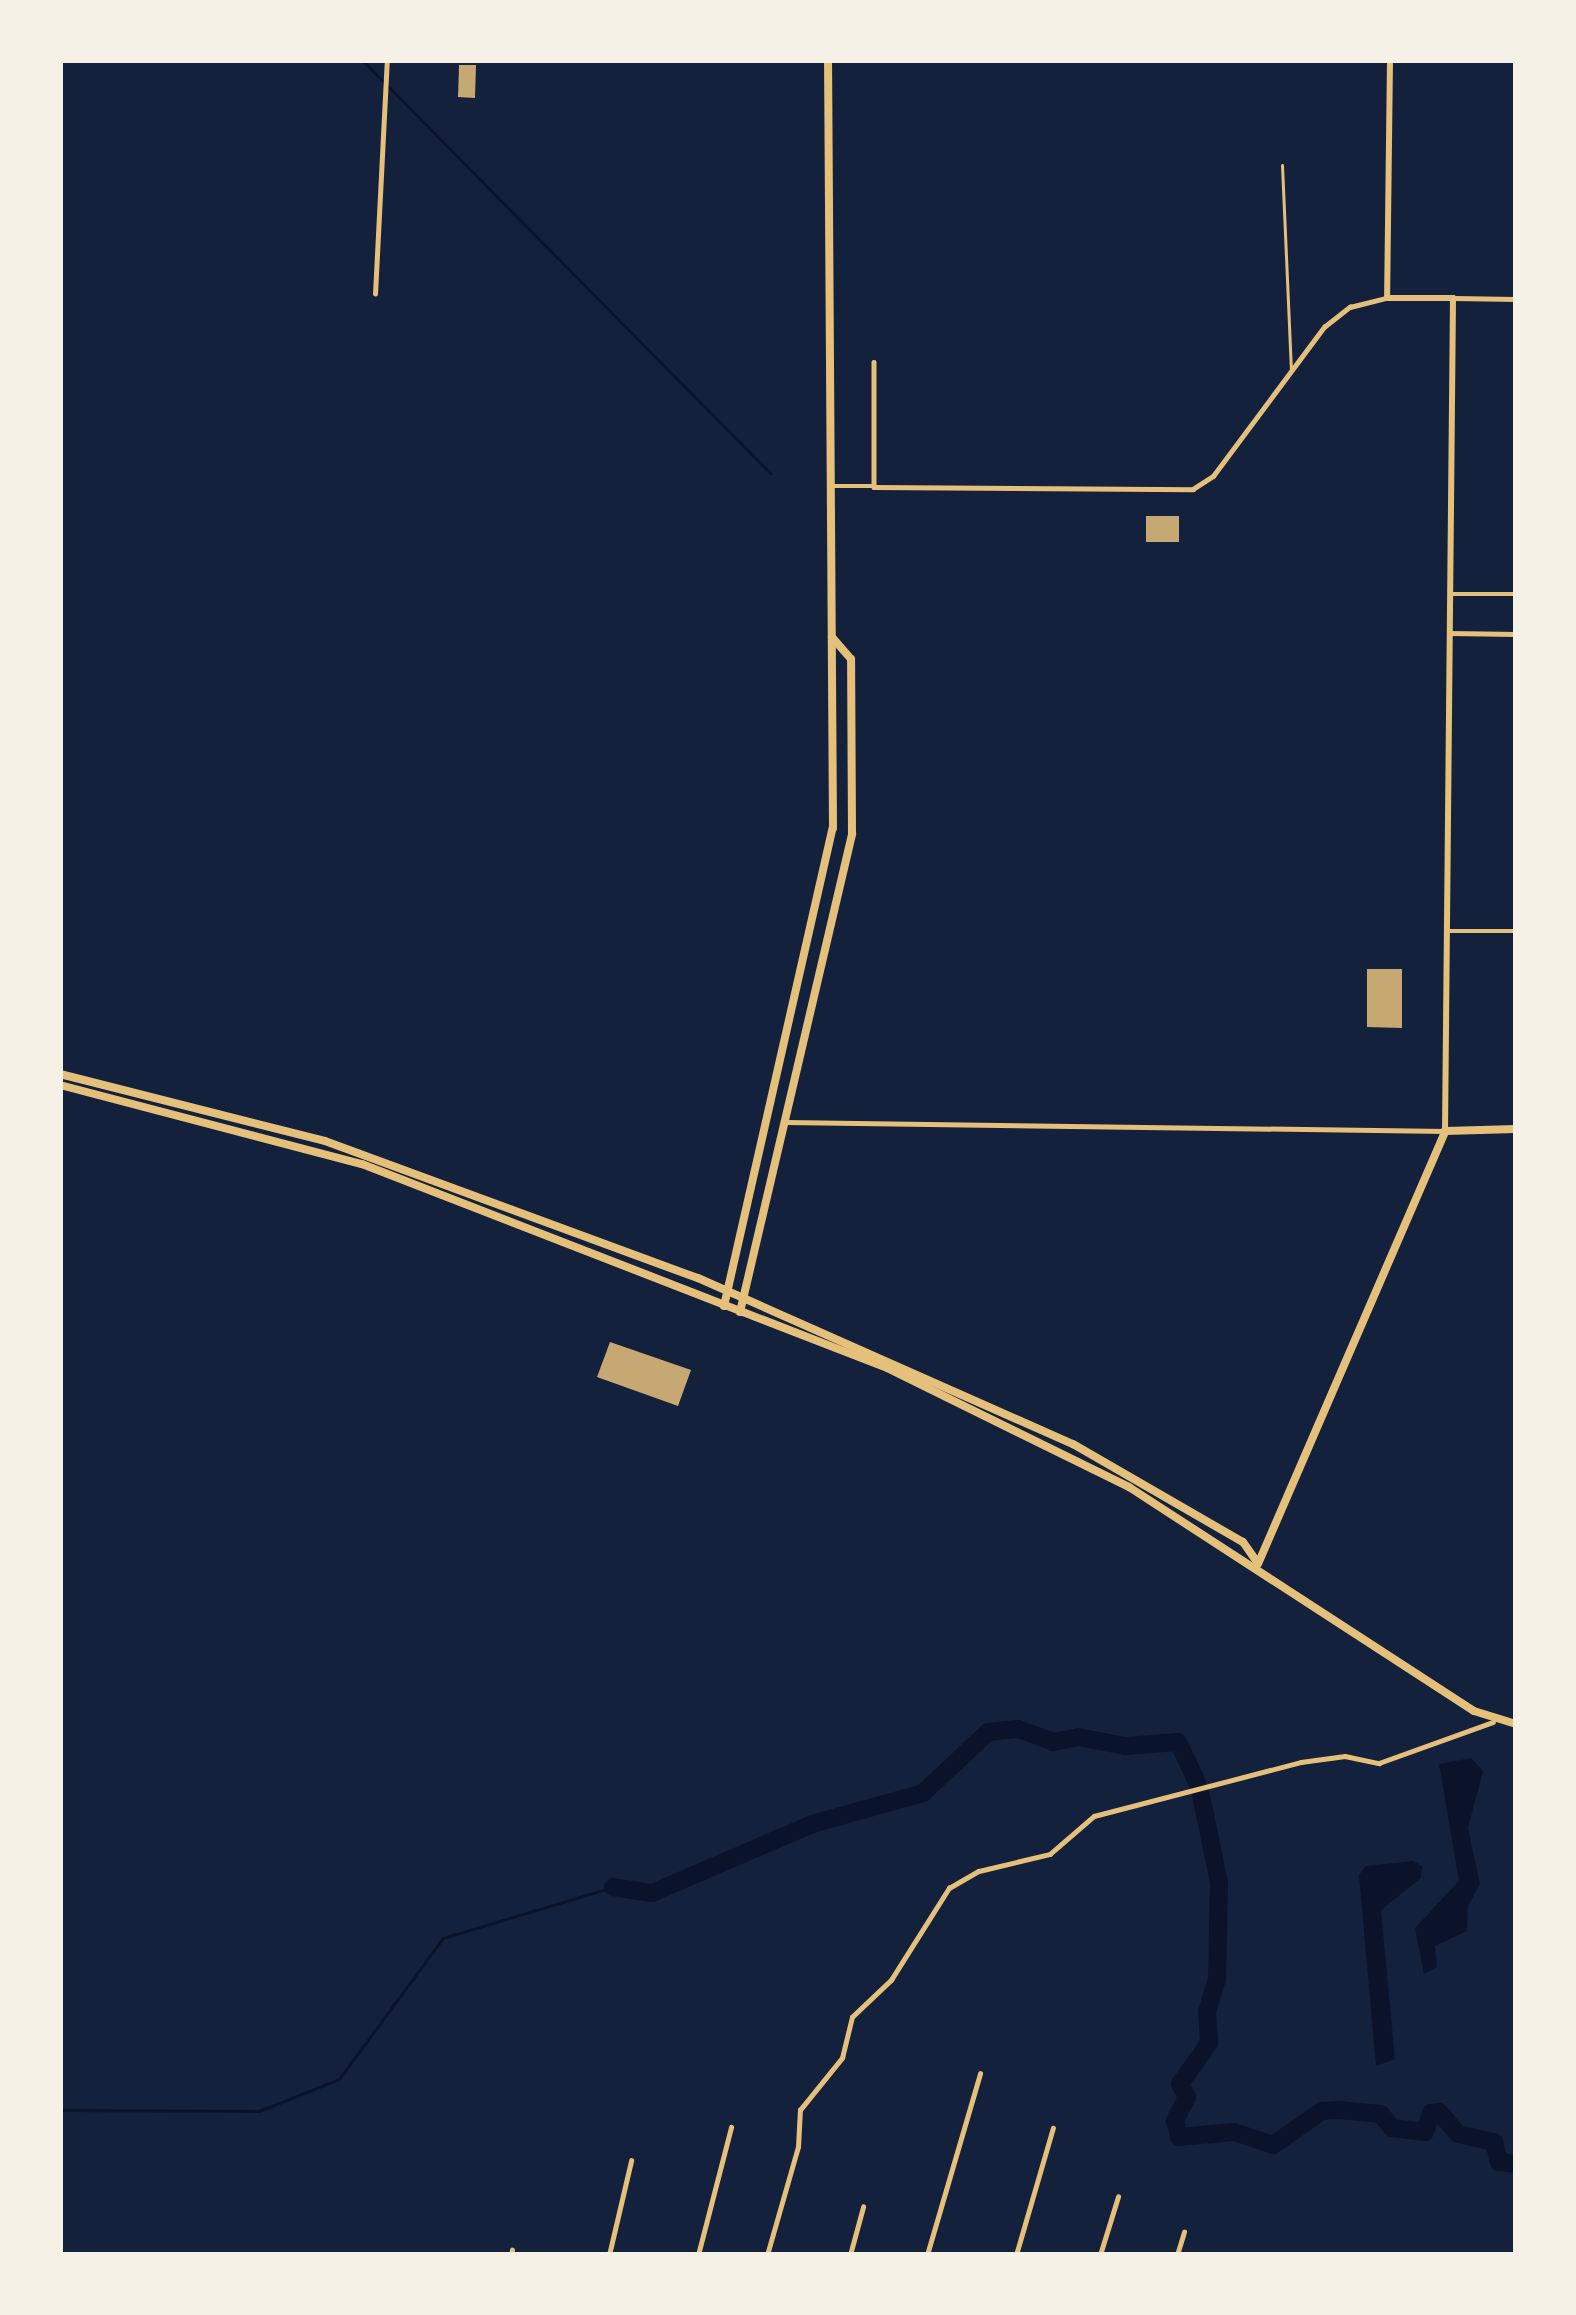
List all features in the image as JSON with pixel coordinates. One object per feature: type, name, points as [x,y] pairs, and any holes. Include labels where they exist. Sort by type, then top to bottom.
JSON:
[{"type":"main road","points":[[724,1306],[833,828],[828,60]]},
{"type":"main road","points":[[740,1312],[794,1062],[852,834],[851,659],[832,637]]},
{"type":"main road","points":[[832,659],[851,659]]},
{"type":"main road","points":[[779,1058],[794,1062]]},
{"type":"main road","points":[[60,1073],[325,1141],[728,1290],[1073,1444],[1243,1542],[1258,1564]]},
{"type":"main road","points":[[60,1085],[362,1164],[1005,1422],[1258,1564],[1493,1722],[1516,1724]]},
{"type":"main road","points":[[1258,1564],[1445,1131],[1516,1129]]},
{"type":"street","points":[[1387,298],[1390,60]]},
{"type":"street","points":[[375,295],[376,166],[388,99],[387,63]]},
{"type":"street","points":[[830,486],[1193,489],[1213,476],[1338,315],[1387,298],[1516,299]]},
{"type":"street","points":[[781,1122],[1445,1131],[1453,298]]},
{"type":"street","points":[[874,362],[874,487]]},
{"type":"street","points":[[1450,594],[1516,594]]},
{"type":"street","points":[[1450,633],[1516,634]]},
{"type":"street","points":[[1448,931],[1516,931]]},
{"type":"street","points":[[767,2255],[798,2147],[800,2110],[842,2058],[852,2017],[891,1981],[949,1888],[1050,1854],[1094,1816],[1300,1762],[1346,1756],[1379,1763],[1493,1722]]},
{"type":"street","points":[[927,2255],[980,2074]]},
{"type":"street","points":[[698,2255],[731,2127]]},
{"type":"street","points":[[1016,2255],[1053,2128]]},
{"type":"street","points":[[609,2255],[631,2161]]},
{"type":"street","points":[[1100,2255],[1118,2197]]},
{"type":"street","points":[[850,2255],[863,2207]]},
{"type":"street","points":[[1177,2255],[1184,2232]]},
{"type":"lane","points":[[1282,165],[1291,371]]},
{"type":"water","points":[[1471,1758],[1483,1771],[1468,1828],[1480,1884],[1468,1906],[1467,1931],[1435,1946],[1437,1967],[1424,1974],[1415,1928],[1459,1881],[1439,1764]]},
{"type":"water","points":[[1413,1861],[1422,1866],[1421,1878],[1381,1910],[1395,2059],[1376,2066],[1359,1875],[1366,1866]]},
{"type":"building","points":[[459,65],[476,65],[475,98],[458,97]]},
{"type":"building","points":[[1146,516],[1179,516],[1179,542],[1146,542]]},
{"type":"building","points":[[1367,969],[1402,969],[1402,1028],[1367,1027]]},
{"type":"building","points":[[610,1342],[691,1370],[678,1406],[597,1377]]},
{"type":"waterway","points":[[362,60],[770,473]]},
{"type":"waterway","points":[[613,1887],[652,1893],[812,1824],[923,1793],[988,1732],[1018,1729],[1053,1742],[1078,1737],[1125,1746],[1178,1742],[1197,1782]]},
{"type":"waterway","points":[[1201,1795],[1219,1883],[1217,1979],[1207,2012],[1209,2043],[1180,2084],[1187,2097],[1175,2121],[1179,2137],[1234,2132],[1273,2145],[1322,2111],[1339,2110],[1381,2114],[1392,2128],[1425,2132],[1431,2113],[1439,2112],[1458,2134],[1494,2142],[1499,2162],[1516,2164]]},
{"type":"waterway","points":[[60,2110],[259,2111],[339,2079],[443,1938],[613,1887]]}]
